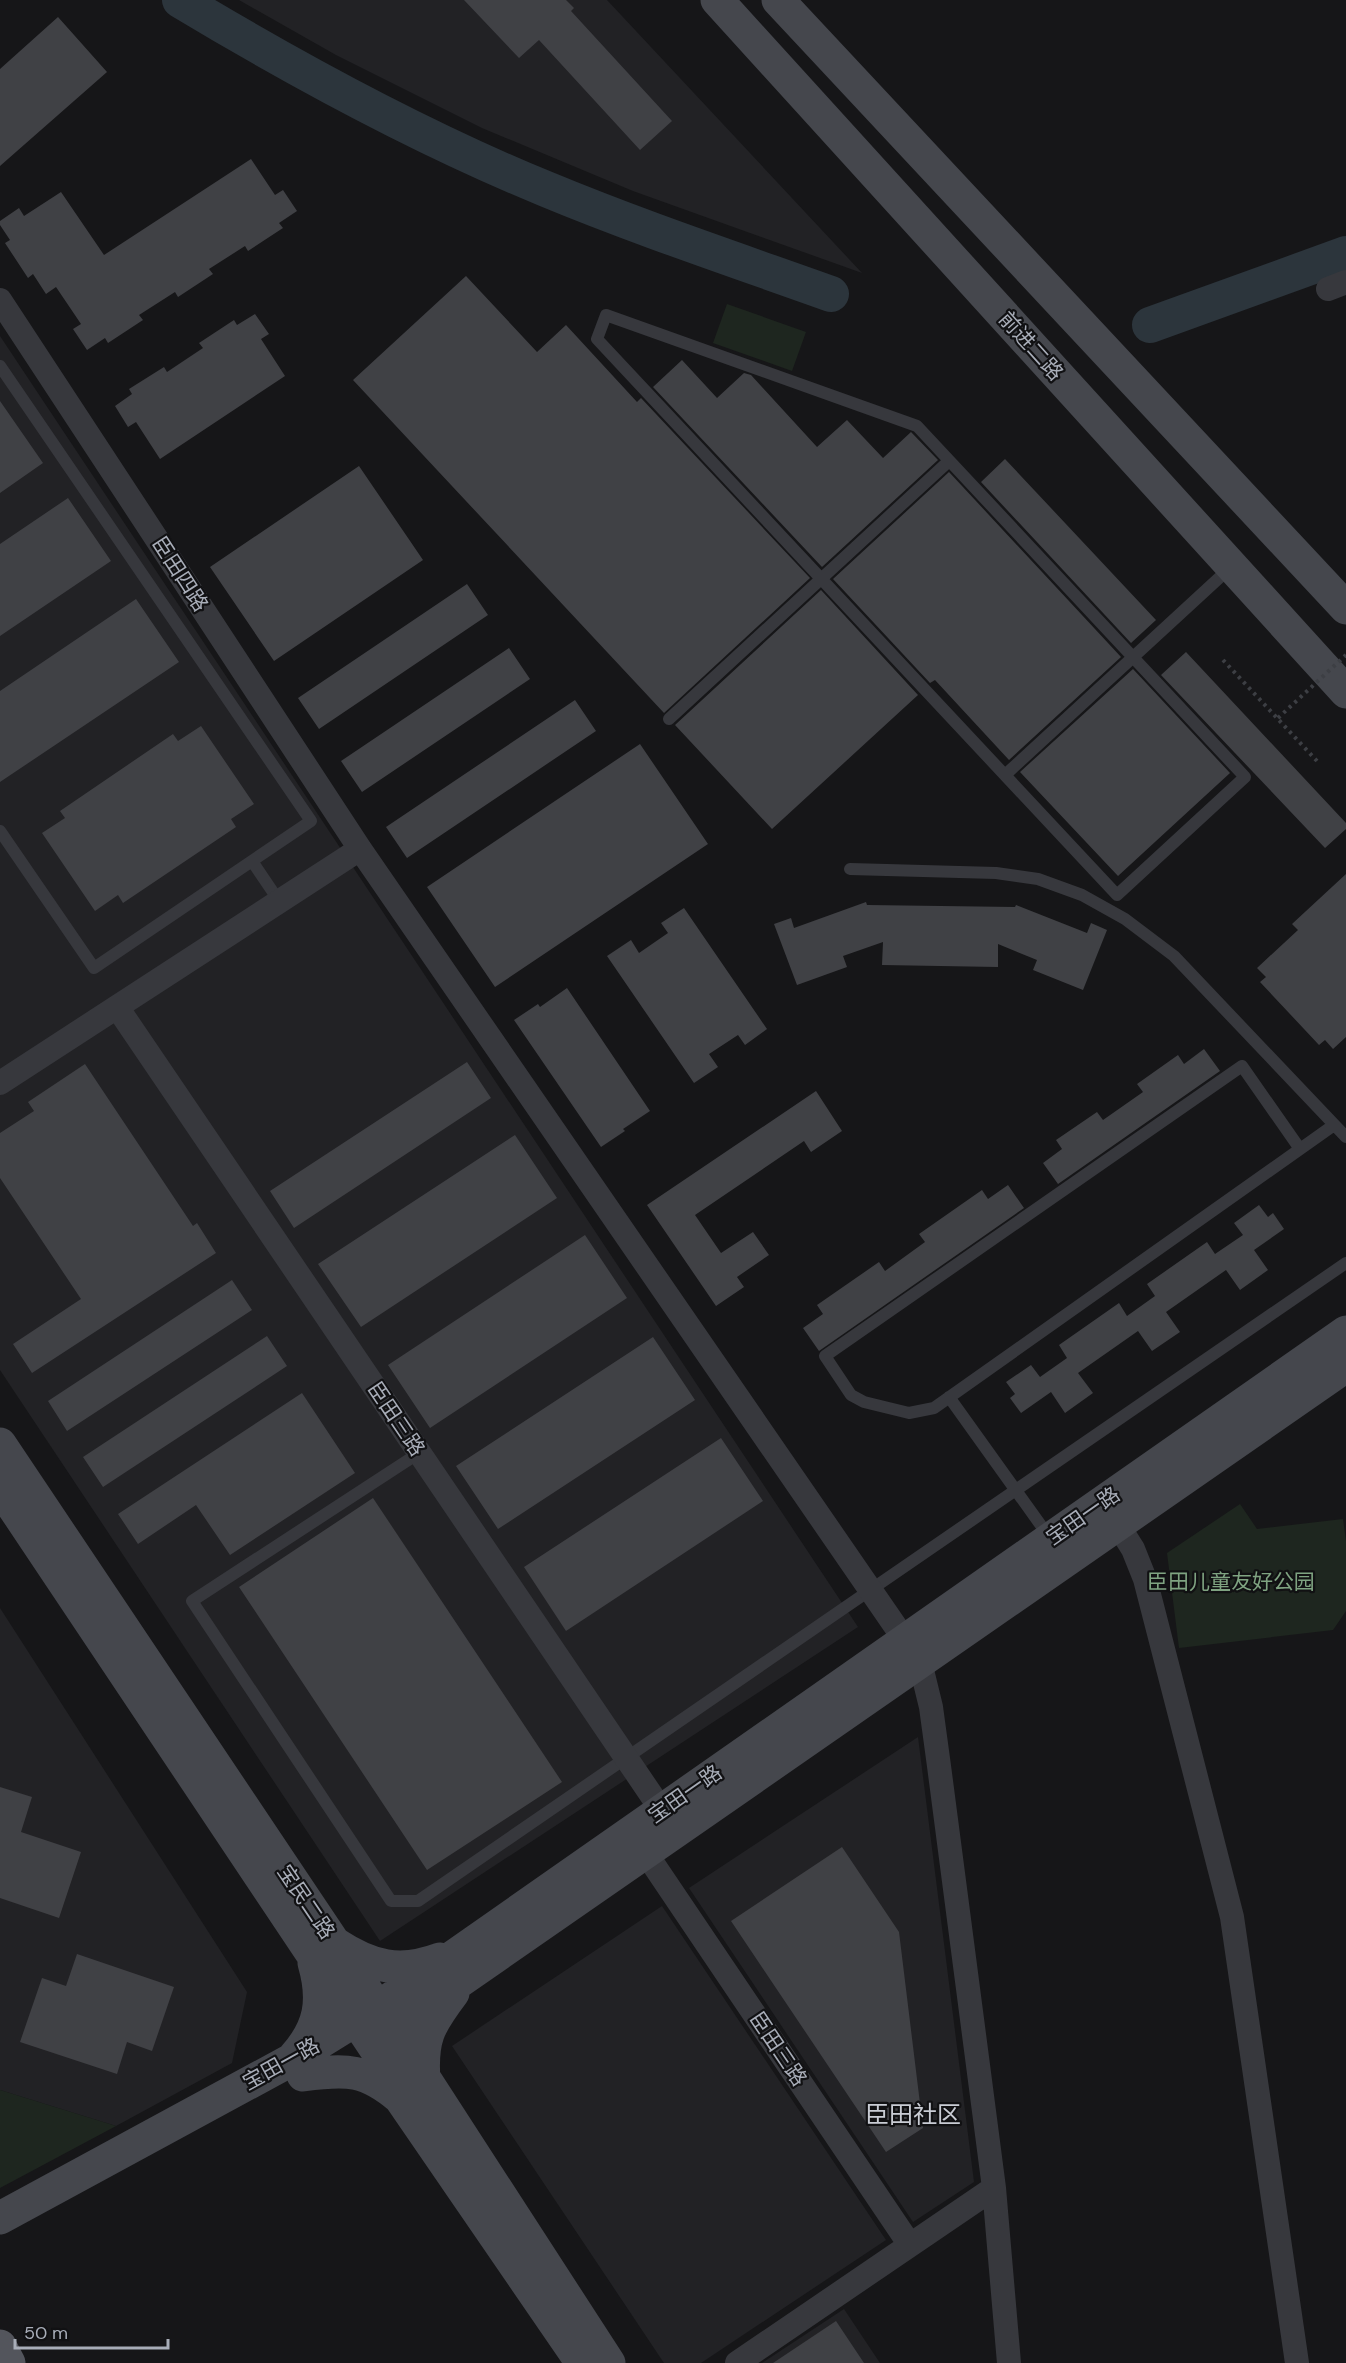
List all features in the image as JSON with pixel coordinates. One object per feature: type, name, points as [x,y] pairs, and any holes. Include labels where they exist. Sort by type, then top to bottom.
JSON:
[{"type":"main road","name":"前进二路","points":[[717,0],[1346,692]]},
{"type":"main road","points":[[778,0],[1346,608]]},
{"type":"main road","name":"宝田一路","points":[[0,2240],[373,2023],[428,2004],[468,1961],[1110,1513],[1346,1332]]},
{"type":"main road","name":"宝田一路","points":[[912,1651],[1051,1539],[1110,1513],[1346,1366]]},
{"type":"main road","name":"宝民二路","points":[[0,1444],[242,1827],[373,2023],[383,2060],[412,2090],[609,2363]]},
{"type":"main road","name":"宝民二路","points":[[0,1487],[242,1827]]},
{"type":"main road","name":"宝田一路","points":[[468,1961],[645,1852],[669,1821]]},
{"type":"main road","points":[[322,1948],[384,1967],[412,1967],[434,1962],[468,1961],[449,1998],[426,2034],[412,2090],[382,2083],[362,2073],[323,2072],[298,2067],[320,2008],[316,1971],[322,1948]]},
{"type":"main road","name":"宝田一路","points":[[0,2218],[298,2067]]},
{"type":"main road","name":"宝民二路","points":[[412,2090],[582,2363]]},
{"type":"main road","points":[[0,2346],[9,2363]]},
{"type":"street","name":"臣田四路","points":[[0,300],[360,849],[912,1651]]},
{"type":"street","points":[[0,1083],[360,849]]},
{"type":"street","name":"臣田三路","points":[[117,1007],[669,1821]]},
{"type":"street","points":[[1110,1513],[1133,1549],[1145,1579],[1232,1917],[1297,2363]]},
{"type":"street","points":[[912,1651],[931,1707],[936,1743],[994,2188],[1009,2363]]},
{"type":"street","name":"臣田三路","points":[[645,1852],[910,2245]]},
{"type":"street","points":[[737,2363],[994,2188]]},
{"type":"lane","points":[[606,315],[917,426],[949,461],[1245,777],[1117,896],[597,339],[606,315]]},
{"type":"lane","points":[[0,366],[311,821],[94,968],[0,831]]},
{"type":"lane","points":[[669,719],[949,461]]},
{"type":"lane","points":[[1005,775],[1232,566]]},
{"type":"lane","points":[[252,861],[279,901]]},
{"type":"lane","points":[[850,869],[996,873],[1038,879],[1082,895],[1125,919],[1174,956],[1346,1137]]},
{"type":"lane","points":[[1300,1149],[1242,1066],[825,1356],[851,1395],[864,1402],[909,1413],[934,1408],[1334,1125]]},
{"type":"lane","points":[[419,1453],[192,1601],[391,1901],[418,1901],[1346,1263]]},
{"type":"lane","points":[[949,1397],[1051,1539]]},
{"type":"path","points":[[1278,718],[1346,655]]},
{"type":"path","points":[[1224,660],[1317,761]]},
{"type":"shaded area","points":[[239,0],[607,0],[862,273],[633,191],[482,128],[336,55]]},
{"type":"shaded area","points":[[0,336],[858,1627],[380,1941],[0,1370]]},
{"type":"shaded area","points":[[0,1608],[247,1992],[232,2063],[116,2126],[0,2090]]},
{"type":"shaded area","points":[[918,1737],[974,2182],[913,2222],[689,1888]]},
{"type":"shaded area","points":[[662,1906],[886,2240],[701,2363],[664,2363],[452,2046]]},
{"type":"shaded area","points":[[844,2309],[880,2363],[762,2363]]},
{"type":"green space","points":[[727,304],[806,332],[792,371],[713,343]]},
{"type":"green space","name":"臣田儿童友好公园","points":[[1240,1504],[1257,1529],[1343,1519],[1346,1541],[1346,1611],[1333,1630],[1179,1648],[1167,1553]]},
{"type":"green space","points":[[0,2090],[116,2126],[0,2188]]},
{"type":"building","points":[[464,0],[566,0],[574,8],[571,11],[672,121],[640,150],[539,40],[519,58]]},
{"type":"building","points":[[58,17],[107,72],[0,166],[0,69]]},
{"type":"building","points":[[251,159],[275,195],[283,190],[297,211],[279,223],[283,228],[248,251],[245,246],[209,269],[213,274],[178,297],[175,292],[139,315],[143,320],[108,343],[105,338],[87,350],[73,329],[81,324],[56,287],[46,294],[33,274],[28,278],[5,243],[10,240],[0,225],[0,221],[19,208],[24,216],[61,192],[104,255]]},
{"type":"building","points":[[466,276],[537,352],[566,325],[637,402],[641,398],[810,578],[664,713],[353,380]]},
{"type":"building","points":[[255,314],[269,334],[261,339],[285,376],[160,459],[136,422],[128,427],[115,406],[132,394],[129,389],[164,367],[167,372],[203,348],[199,343],[234,320],[237,325]]},
{"type":"building","points":[[682,360],[717,398],[744,373],[751,375],[817,447],[847,420],[883,458],[911,432],[938,460],[822,567],[653,387]]},
{"type":"building","points":[[0,401],[43,463],[0,493]]},
{"type":"building","points":[[1005,459],[1156,620],[1131,643],[981,482]]},
{"type":"building","points":[[359,466],[423,560],[274,661],[210,567]]},
{"type":"building","points":[[949,472],[1121,657],[1009,760],[935,680],[930,683],[833,579]]},
{"type":"building","points":[[68,498],[111,561],[0,636],[0,544]]},
{"type":"building","points":[[467,584],[488,615],[319,729],[298,698]]},
{"type":"building","points":[[821,590],[918,695],[772,829],[675,725]]},
{"type":"building","points":[[136,599],[179,662],[0,782],[0,691]]},
{"type":"building","points":[[509,648],[530,679],[362,792],[341,761]]},
{"type":"building","points":[[1186,652],[1346,823],[1346,829],[1325,848],[1161,675]]},
{"type":"building","points":[[1133,669],[1230,773],[1118,876],[1020,772]]},
{"type":"building","points":[[575,700],[596,731],[407,858],[386,827]]},
{"type":"building","points":[[201,726],[254,804],[231,819],[236,827],[123,903],[118,895],[95,911],[42,833],[65,818],[60,811],[173,734],[178,741]]},
{"type":"building","points":[[640,744],[708,844],[495,987],[427,887]]},
{"type":"building","points":[[1346,874],[1346,1037],[1333,1049],[1325,1040],[1319,1045],[1260,982],[1266,977],[1257,968],[1298,930],[1292,924]]},
{"type":"building","points":[[866,902],[867,905],[1015,907],[1016,905],[1087,933],[1091,923],[1107,930],[1083,990],[1033,970],[1037,960],[998,944],[998,967],[882,965],[883,942],[843,956],[847,967],[797,985],[774,924],[791,918],[794,928]]},
{"type":"building","points":[[684,908],[767,1029],[745,1045],[738,1035],[709,1054],[718,1067],[694,1083],[607,956],[631,940],[639,953],[668,933],[661,923]]},
{"type":"building","points":[[567,988],[650,1111],[601,1147],[514,1020],[538,1004],[540,1007]]},
{"type":"building","points":[[1204,1049],[1220,1071],[1058,1184],[1043,1163],[1062,1149],[1056,1140],[1097,1112],[1103,1120],[1143,1092],[1137,1084],[1178,1055],[1184,1064]]},
{"type":"building","points":[[467,1062],[491,1098],[294,1228],[270,1191]]},
{"type":"building","points":[[85,1064],[193,1226],[197,1223],[216,1253],[32,1373],[13,1344],[81,1299],[0,1178],[0,1133],[34,1111],[28,1102]]},
{"type":"building","points":[[816,1091],[842,1131],[811,1152],[804,1141],[695,1215],[721,1253],[753,1232],[769,1255],[737,1277],[744,1287],[716,1306],[647,1205]]},
{"type":"building","points":[[515,1135],[557,1198],[361,1327],[318,1264]]},
{"type":"building","points":[[1008,1185],[1024,1208],[819,1351],[803,1328],[823,1314],[817,1305],[879,1262],[885,1271],[925,1242],[919,1234],[982,1190],[988,1199]]},
{"type":"building","points":[[1259,1205],[1268,1217],[1273,1213],[1284,1229],[1254,1250],[1268,1270],[1240,1290],[1226,1270],[1166,1312],[1180,1332],[1152,1351],[1138,1331],[1078,1373],[1093,1393],[1065,1413],[1051,1392],[1021,1413],[1010,1398],[1015,1394],[1006,1382],[1031,1365],[1040,1377],[1067,1358],[1059,1345],[1119,1303],[1127,1316],[1155,1296],[1147,1284],[1207,1242],[1215,1254],[1243,1235],[1234,1223]]},
{"type":"building","points":[[585,1235],[627,1298],[430,1428],[388,1365]]},
{"type":"building","points":[[232,1280],[252,1310],[67,1431],[48,1401]]},
{"type":"building","points":[[267,1336],[287,1366],[103,1487],[83,1457]]},
{"type":"building","points":[[653,1337],[695,1400],[498,1529],[456,1466]]},
{"type":"building","points":[[302,1393],[355,1473],[230,1555],[196,1505],[138,1544],[118,1514]]},
{"type":"building","points":[[721,1438],[763,1501],[566,1631],[524,1567]]},
{"type":"building","points":[[373,1498],[562,1782],[427,1870],[239,1587]]},
{"type":"building","points":[[0,1787],[32,1797],[21,1832],[81,1852],[59,1918],[0,1898]]},
{"type":"building","points":[[842,1847],[899,1932],[923,2128],[886,2152],[731,1921]]},
{"type":"building","points":[[77,1954],[174,1987],[152,2051],[127,2042],[117,2074],[20,2042],[42,1978],[66,1986]]},
{"type":"building","points":[[836,2321],[864,2363],[773,2363]]},
{"type":"waterway","points":[[180,0],[360,102],[452,148],[617,217],[831,294]]},
{"type":"waterway","points":[[1150,325],[1346,254]]},
{"type":"district","name":"臣田社区","points":[[913,2115]]}]
